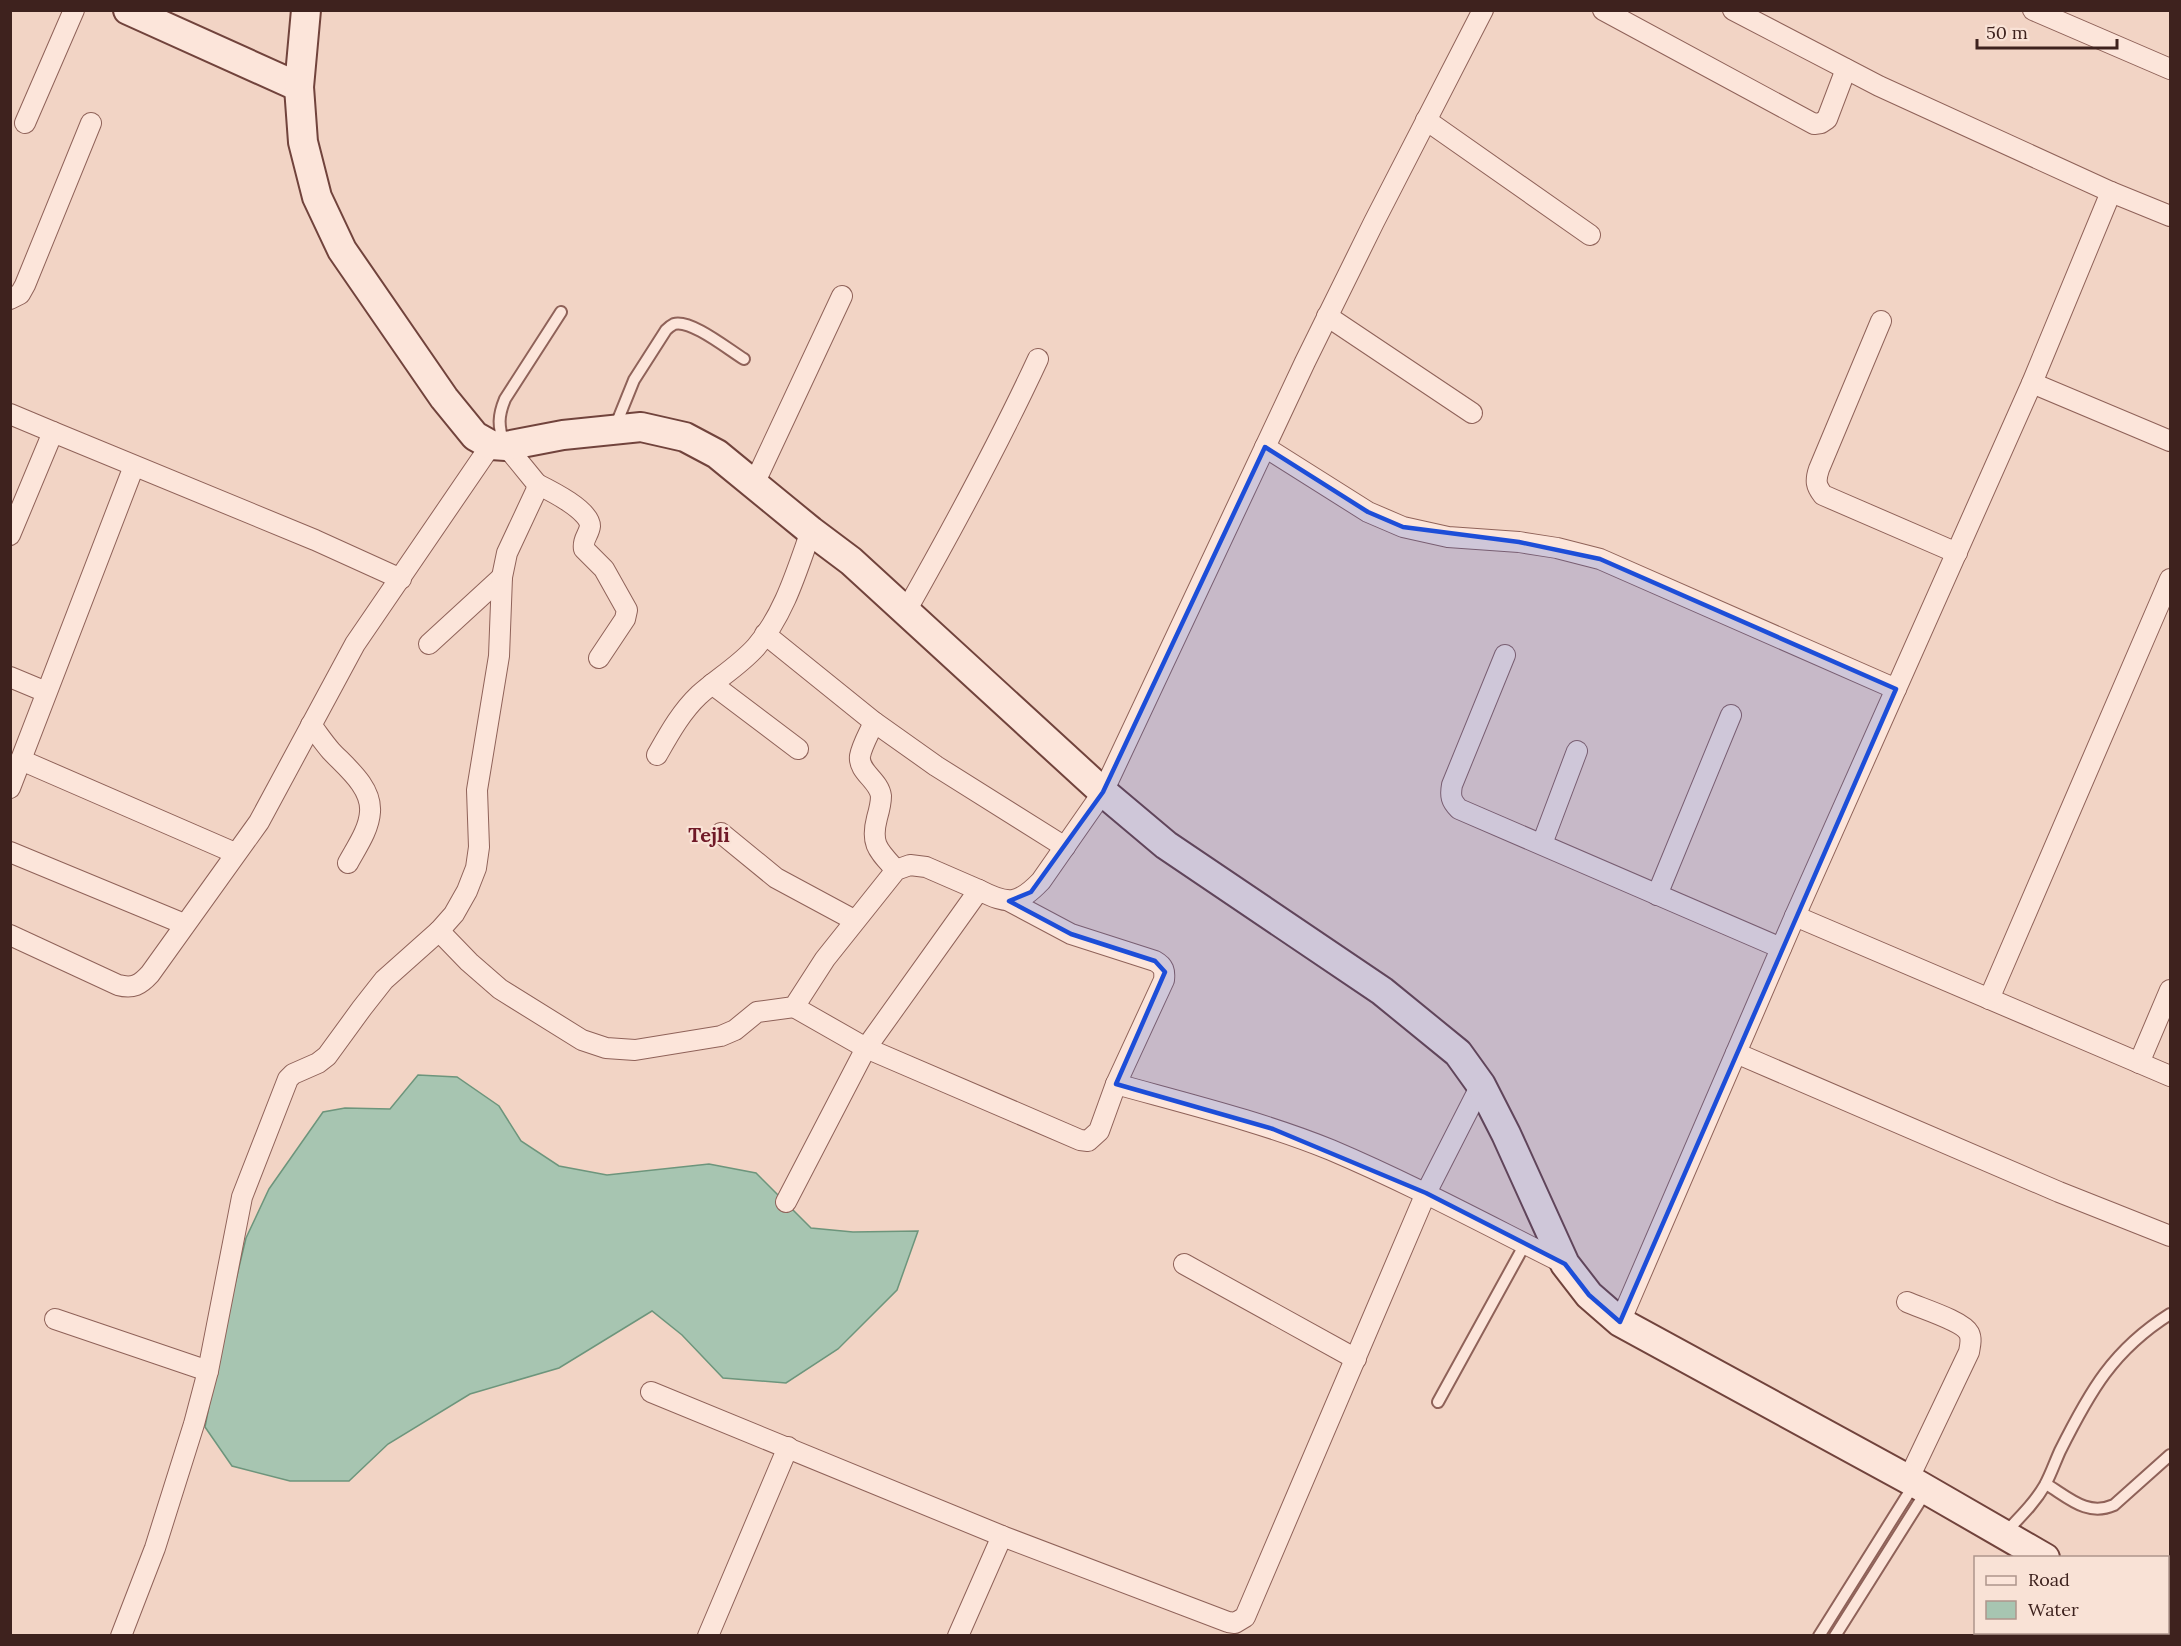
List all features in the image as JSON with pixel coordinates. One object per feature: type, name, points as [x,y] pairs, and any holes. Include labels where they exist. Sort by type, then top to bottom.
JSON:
[{"type":"street","points":[[25,123],[74,10]]},
{"type":"street","points":[[128,10],[299,87]]},
{"type":"street","points":[[306,10],[299,87],[303,142],[317,197],[342,250],[444,398],[475,436],[498,445],[537,484],[570,502],[588,521],[590,526],[584,540],[584,549],[604,569],[627,610],[625,619],[599,658]]},
{"type":"street","points":[[1009,902],[1031,892],[1041,881],[1103,792],[1328,316],[1483,10]]},
{"type":"street","points":[[1732,10],[1879,86],[2110,192],[2170,216]]},
{"type":"street","points":[[2033,10],[2170,69]]},
{"type":"street","points":[[1612,13],[1814,124],[1827,119],[1846,69]]},
{"type":"street","points":[[1426,120],[1590,235]]},
{"type":"street","points":[[10,299],[20,294],[25,285],[91,123]]},
{"type":"street","points":[[1620,1322],[1795,916],[2032,383],[2110,192]]},
{"type":"street","points":[[754,484],[842,296]]},
{"type":"street","points":[[1328,316],[1472,412]]},
{"type":"street","points":[[1881,321],[1819,470],[1816,479],[1817,487],[1823,495],[1957,553]]},
{"type":"street","points":[[906,611],[978,481],[1038,359]]},
{"type":"street","points":[[2032,383],[2170,441]]},
{"type":"street","points":[[10,414],[315,540],[401,579]]},
{"type":"street","points":[[10,935],[118,985],[129,988],[140,985],[259,822],[355,644],[498,445],[563,435],[641,427],[685,437],[717,454],[851,561],[1103,792],[1166,845],[1382,991],[1458,1053],[1481,1085],[1506,1134],[1565,1264],[1588,1295],[1620,1322],[1917,1484],[2043,1556]]},
{"type":"street","points":[[10,535],[53,432]]},
{"type":"street","points":[[1265,447],[1368,512],[1403,527],[1448,537],[1557,548],[1600,560],[1896,689]]},
{"type":"street","points":[[10,788],[134,466]]},
{"type":"street","points":[[121,1635],[180,1474],[208,1371],[243,1197],[288,1079],[327,1056],[384,980],[439,931],[454,914],[467,891],[476,868],[479,847],[477,790],[499,656],[502,577],[507,553],[536,491],[537,484]]},
{"type":"street","points":[[657,755],[684,712],[712,684],[757,647],[775,620],[791,586],[811,531]]},
{"type":"street","points":[[429,644],[502,577]]},
{"type":"street","points":[[1989,999],[2170,579]]},
{"type":"street","points":[[765,634],[874,722],[936,766],[1065,847]]},
{"type":"street","points":[[1505,655],[1452,785],[1450,795],[1452,802],[1459,809],[1781,948]]},
{"type":"street","points":[[10,677],[46,692]]},
{"type":"street","points":[[712,684],[798,749]]},
{"type":"street","points":[[1657,895],[1731,715]]},
{"type":"street","points":[[874,722],[860,755],[861,762],[864,769],[877,783],[880,792],[881,803],[873,831],[874,841],[879,851],[896,870]]},
{"type":"street","points":[[311,725],[329,749],[355,775],[368,799],[370,810],[368,824],[348,864]]},
{"type":"street","points":[[1542,844],[1577,751]]},
{"type":"street","points":[[21,760],[235,853]]},
{"type":"street","points":[[721,833],[776,878],[854,920]]},
{"type":"street","points":[[10,852],[184,924]]},
{"type":"street","points":[[439,931],[500,989],[582,1040],[606,1048],[636,1050],[721,1036],[735,1030],[757,1012],[794,1007],[866,1048],[1080,1140],[1088,1141],[1099,1131],[1116,1084],[1164,980],[1165,972],[1161,965],[1071,934],[1009,902],[998,900],[926,867],[910,865],[896,870],[854,920],[794,1007]]},
{"type":"street","points":[[786,1202],[866,1048],[979,890]]},
{"type":"street","points":[[1795,916],[2170,1076]]},
{"type":"street","points":[[2139,1063],[2170,990]]},
{"type":"street","points":[[1736,1053],[2059,1192],[2170,1236]]},
{"type":"street","points":[[1116,1084],[1273,1129],[1330,1150],[1426,1193],[1565,1264]]},
{"type":"street","points":[[651,1392],[1002,1536],[1228,1622],[1240,1621],[1245,1617],[1426,1193],[1481,1085]]},
{"type":"street","points":[[1184,1264],[1356,1359]]},
{"type":"street","points":[[1907,1302],[1960,1325],[1968,1330],[1971,1339],[1969,1352],[1917,1484]]},
{"type":"street","points":[[55,1318],[208,1371]]},
{"type":"street","points":[[708,1635],[788,1447]]},
{"type":"street","points":[[958,1635],[1002,1536]]},
{"type":"lane","points":[[498,445],[499,413],[505,399],[561,312]]},
{"type":"lane","points":[[614,430],[634,380],[666,330],[673,324],[683,324],[696,329],[744,359]]},
{"type":"lane","points":[[1438,1402],[1525,1244]]},
{"type":"lane","points":[[2004,1534],[2032,1504],[2046,1484],[2077,1418],[2102,1377],[2122,1351],[2148,1328],[2170,1314]]},
{"type":"lane","points":[[2046,1484],[2084,1507],[2103,1510],[2114,1505],[2170,1455]]},
{"type":"lane","points":[[1819,1635],[1917,1484]]},
{"type":"lane","points":[[1835,1635],[1917,1484]]},
{"type":"highlighted area","points":[[1265,447],[1368,512],[1403,527],[1519,542],[1600,559],[1896,689],[1620,1322],[1589,1295],[1565,1264],[1426,1193],[1273,1129],[1116,1084],[1165,972],[1155,961],[1071,934],[1009,901],[1031,892],[1103,792]]},
{"type":"water","points":[[418,1075],[457,1077],[499,1106],[521,1141],[559,1166],[607,1175],[709,1164],[756,1173],[811,1228],[853,1232],[918,1231],[897,1290],[838,1349],[786,1383],[723,1378],[682,1335],[652,1311],[559,1368],[470,1394],[388,1444],[349,1481],[290,1481],[232,1466],[205,1427],[223,1334],[246,1238],[269,1189],[323,1112],[345,1108],[390,1109]]},
{"type":"district","name":"Tejli","points":[[709,835]]}]
